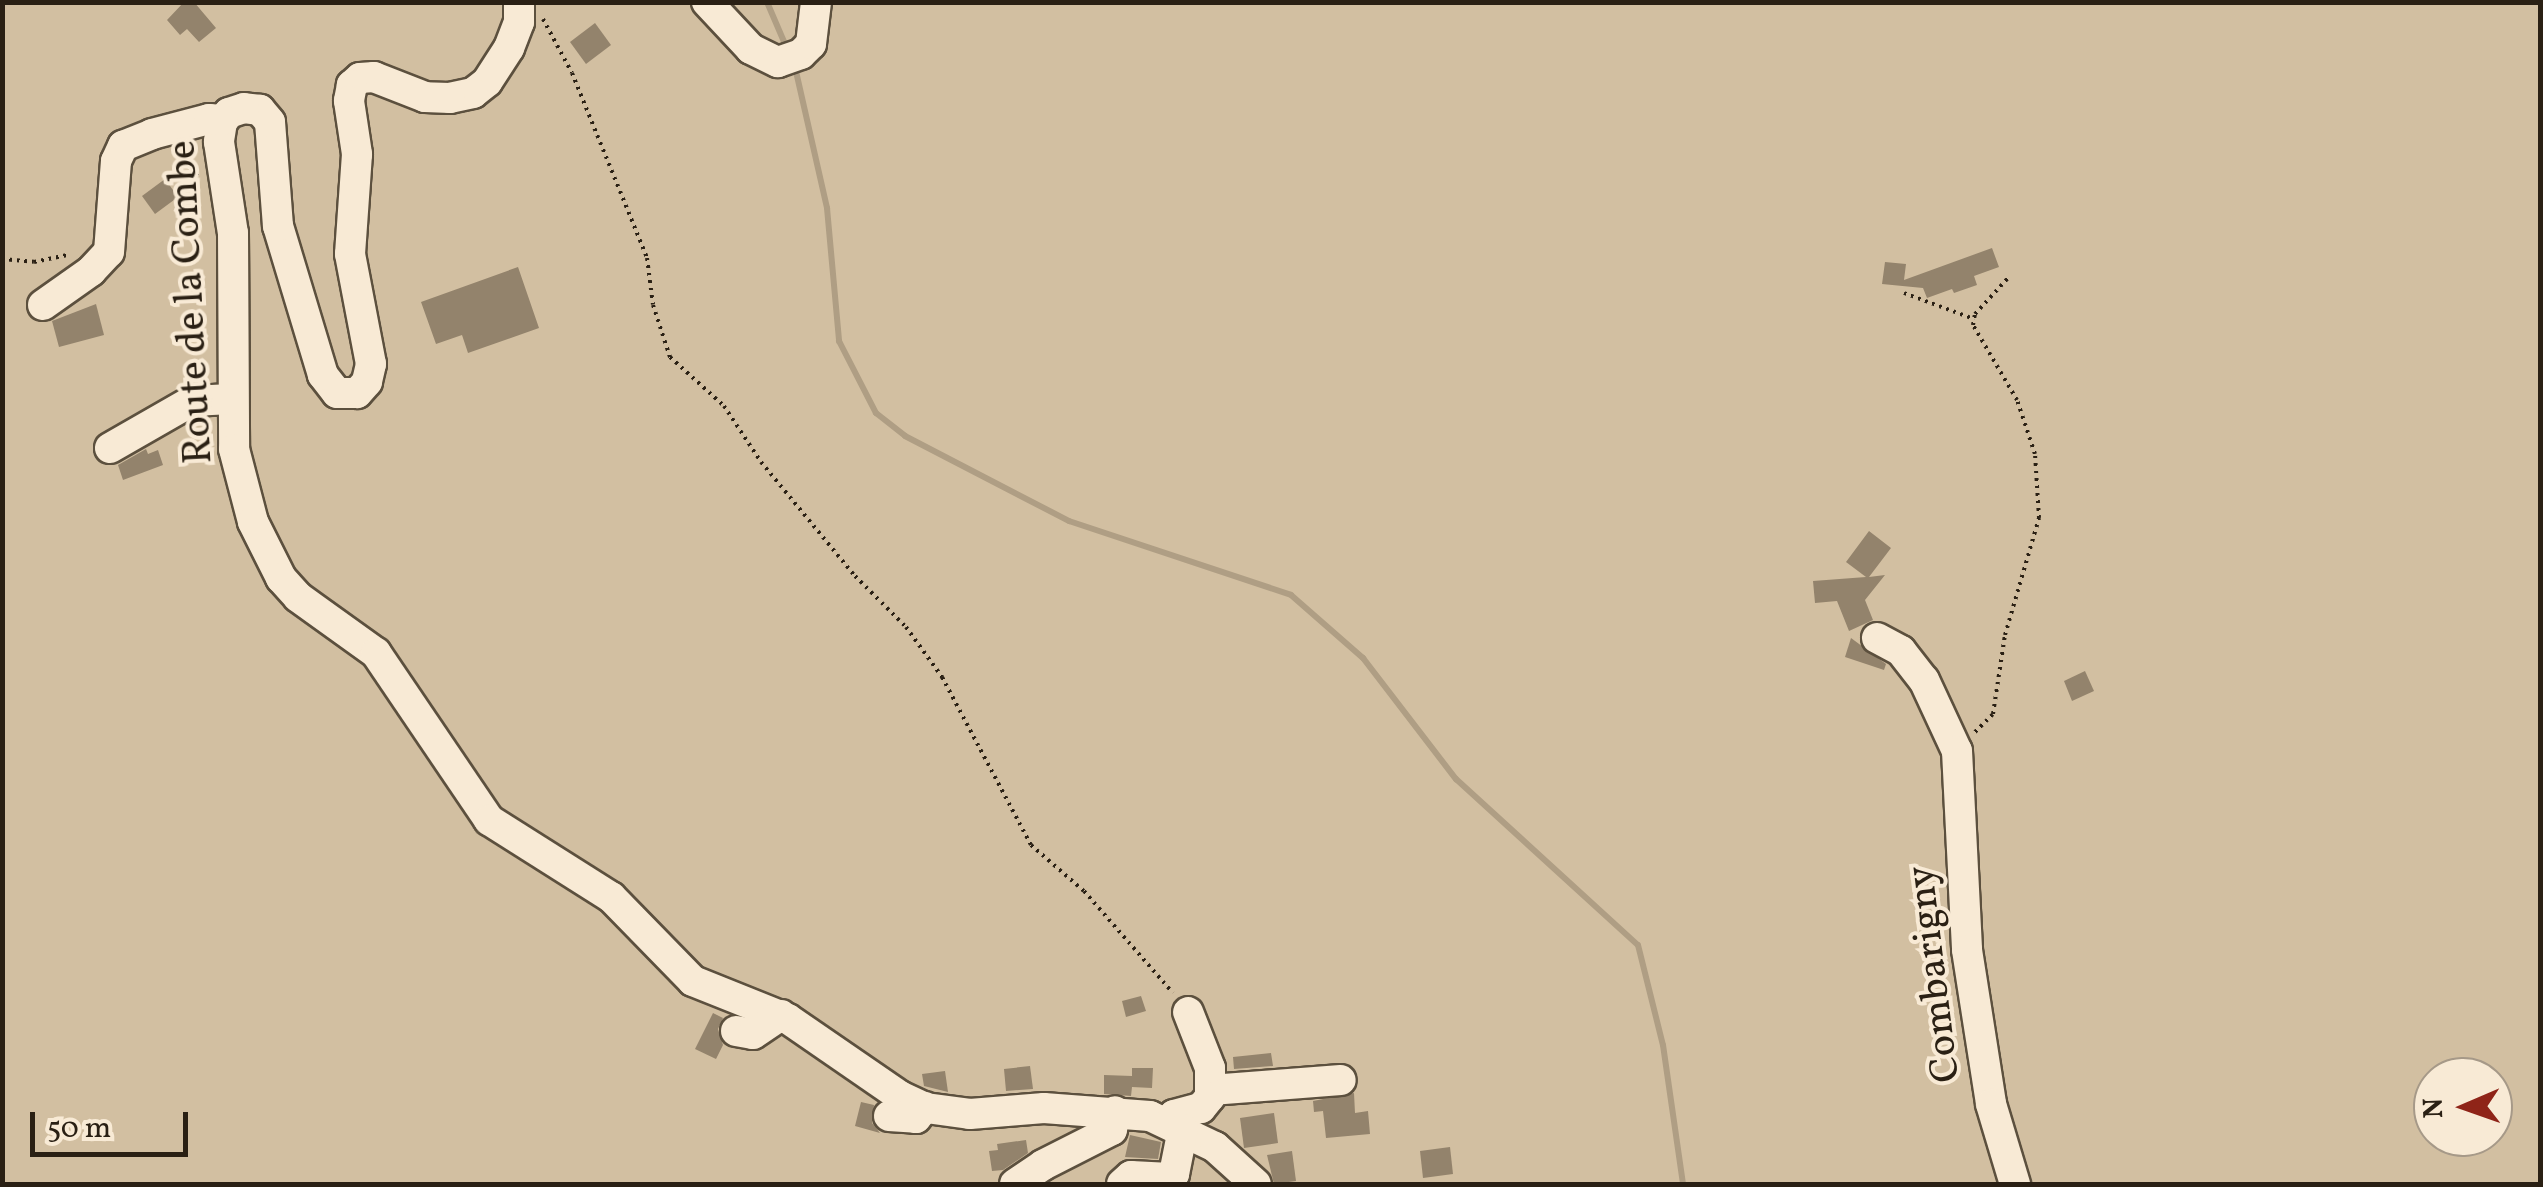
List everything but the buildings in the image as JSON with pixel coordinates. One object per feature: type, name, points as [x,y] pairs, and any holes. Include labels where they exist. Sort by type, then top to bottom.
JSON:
[{"type":"street","points":[[707,2],[751,49],[771,61],[792,58],[811,44],[816,2]]},
{"type":"street","name":"Route de la Combe","points":[[519,5],[509,48],[487,82],[473,93],[432,98],[374,77],[364,77],[352,85],[349,101],[357,154],[350,254],[371,364],[368,382],[352,394],[337,393],[326,383],[282,239],[275,208],[270,122],[260,110],[244,108],[224,120],[219,142],[233,223],[231,399],[241,487],[281,578],[298,596],[376,653],[465,790],[489,820],[612,898],[678,970],[706,988],[780,1016],[925,1108]]},
{"type":"street","points":[[43,305],[79,282],[109,252],[115,168],[124,146],[209,119],[224,120]]},
{"type":"street","points":[[110,448],[192,401],[231,399]]},
{"type":"street","name":"Combarigny","points":[[1878,638],[1901,651],[1924,680],[1957,751],[1967,950],[1992,1104],[2015,1184]]},
{"type":"street","points":[[1122,1184],[1130,1176],[1165,1178],[1174,1174],[1174,1115],[1207,1104],[1211,1090],[1207,1056],[1188,1012]]},
{"type":"street","points":[[736,1032],[753,1034],[780,1016]]},
{"type":"street","points":[[1211,1090],[1341,1080]]},
{"type":"street","points":[[888,1116],[916,1118],[925,1108],[970,1114],[1044,1108],[1116,1111],[1176,1126],[1230,1156],[1256,1184]]},
{"type":"street","points":[[1015,1184],[1112,1130],[1116,1111]]},
{"type":"path","points":[[519,5],[546,22],[572,72],[646,258],[653,305],[670,356],[724,406],[761,462],[855,576],[906,626],[951,693],[1032,845],[1084,891],[1188,1012]]},
{"type":"path","points":[[2,259],[34,262],[73,252]]},
{"type":"path","points":[[1957,751],[1992,714],[2001,685],[2005,635],[2038,518],[2034,454],[2029,436],[2017,400],[1976,334],[1974,319],[2008,278]]},
{"type":"path","points":[[1904,293],[1974,319]]},
{"type":"shaded area","points":[[2,3],[2540,3],[2540,1184],[3,1184]]},
{"type":"waterway","points":[[767,2],[788,51]]},
{"type":"waterway","points":[[795,67],[827,208],[839,341],[876,413],[905,436],[1069,521],[1291,595],[1363,658],[1456,779],[1638,945],[1663,1045],[1683,1184]]}]
